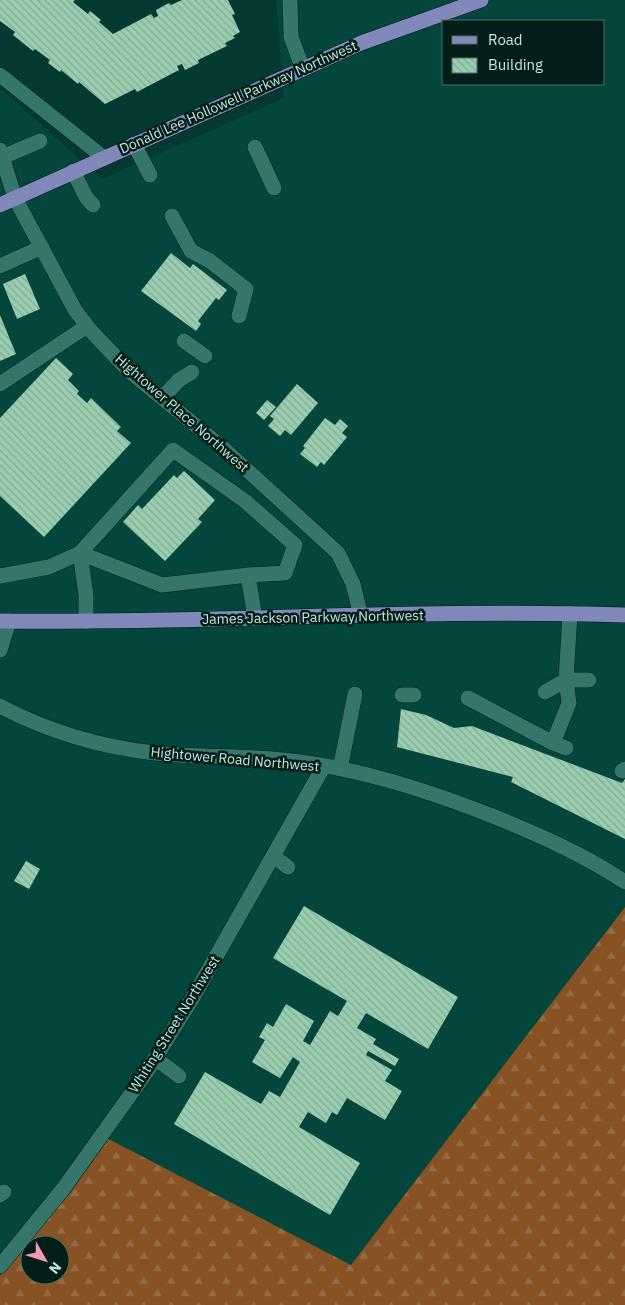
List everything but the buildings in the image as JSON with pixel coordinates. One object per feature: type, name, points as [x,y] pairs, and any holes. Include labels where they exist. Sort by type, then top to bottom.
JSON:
[{"type":"main road","name":"Donald Lee Hollowell Parkway Northwest","points":[[0,205],[361,43],[481,0]]},
{"type":"main road","name":"James Jackson Parkway Northwest","points":[[5,621],[360,616],[625,615]]},
{"type":"street","points":[[290,0],[291,37],[303,69]]},
{"type":"street","points":[[0,75],[104,157]]},
{"type":"street","points":[[1,155],[40,141]]},
{"type":"street","points":[[134,144],[150,175]]},
{"type":"street","points":[[255,148],[274,188]]},
{"type":"street","name":"Hightower Place Northwest","points":[[1,155],[15,198],[75,310],[87,326],[129,371],[223,448],[338,552],[352,584],[360,616]]},
{"type":"street","points":[[73,171],[86,197],[93,205]]},
{"type":"street","points":[[172,216],[191,251],[210,261],[246,289],[239,316]]},
{"type":"street","points":[[0,266],[42,247]]},
{"type":"street","points":[[0,384],[87,326]]},
{"type":"street","points":[[184,341],[205,356]]},
{"type":"street","points":[[162,398],[179,380],[192,372]]},
{"type":"street","points":[[0,576],[49,567],[80,554],[173,450],[245,501],[295,545],[285,573],[248,575],[162,585],[80,554]]},
{"type":"street","points":[[245,501],[261,482]]},
{"type":"street","points":[[80,554],[86,595],[86,621]]},
{"type":"street","points":[[248,575],[255,618]]},
{"type":"street","points":[[468,698],[560,746],[569,704],[566,680],[570,614]]},
{"type":"street","points":[[0,650],[5,621]]},
{"type":"street","points":[[545,692],[566,680],[589,680]]},
{"type":"street","points":[[340,769],[355,694]]},
{"type":"street","name":"Hightower Road Northwest","points":[[3,705],[40,724],[75,736],[139,750],[155,753],[284,760],[340,769],[409,786],[441,796],[528,830],[575,852],[625,882]]},
{"type":"street","name":"Whiting Street Northwest","points":[[0,1266],[63,1189],[155,1058],[192,1000],[324,766]]},
{"type":"street","points":[[274,856],[288,867]]},
{"type":"street","points":[[155,1058],[179,1076]]},
{"type":"shaded area","points":[[276,0],[625,0],[625,907],[351,1265],[101,1135],[29,1235],[20,1235],[20,1248],[0,1276],[0,88],[102,179],[284,98]]},
{"type":"green space","points":[[625,907],[625,1305],[0,1305],[0,1276],[20,1248],[20,1285],[70,1285],[70,1235],[29,1235],[101,1135],[351,1265]]}]
